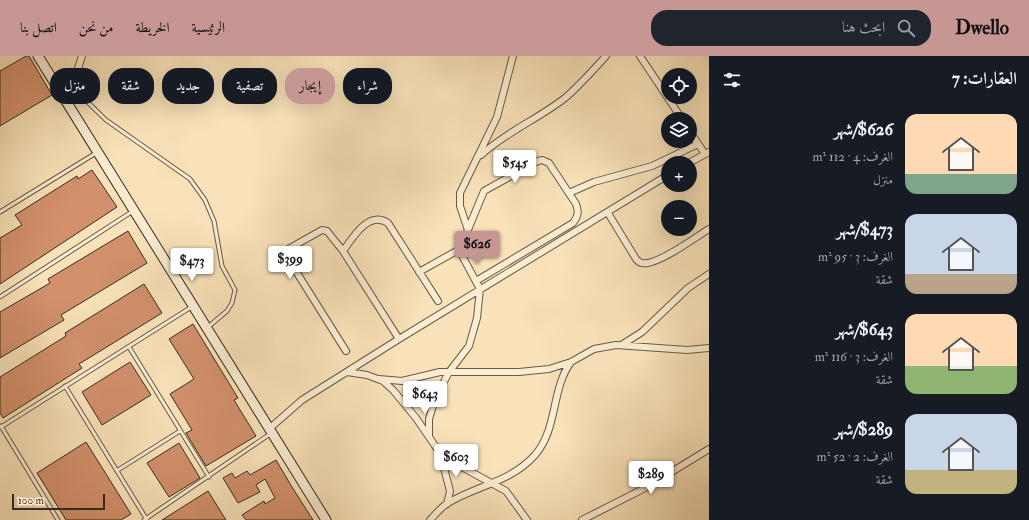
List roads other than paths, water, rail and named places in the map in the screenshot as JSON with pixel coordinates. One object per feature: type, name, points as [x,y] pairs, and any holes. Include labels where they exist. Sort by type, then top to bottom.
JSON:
[{"type":"main road","points":[[38,56],[50,75]]},
{"type":"main road","points":[[68,104],[326,520]]},
{"type":"street","points":[[78,68],[82,56]]},
{"type":"street","points":[[468,230],[460,206],[460,193],[494,126],[501,107],[513,56]]},
{"type":"street","points":[[477,159],[505,135],[565,98],[583,82],[606,56]]},
{"type":"street","points":[[640,56],[677,112]]},
{"type":"street","points":[[569,193],[594,182],[652,166],[698,144],[707,153],[697,159]]},
{"type":"street","points":[[418,272],[459,250],[484,191],[538,161],[542,160],[549,163],[576,204],[578,211],[577,218],[573,223],[476,281]]},
{"type":"street","points":[[270,431],[302,400],[399,338],[608,213],[661,179]]},
{"type":"street","points":[[608,213],[636,259],[643,263],[648,263],[670,253],[709,228]]},
{"type":"street","points":[[343,251],[361,228],[370,221],[380,218],[388,223],[438,301]]},
{"type":"street","points":[[346,351],[290,263],[286,253],[290,248],[322,230],[327,231],[343,251],[399,338]]},
{"type":"street","points":[[429,436],[429,418],[431,410],[449,372],[469,346],[475,325],[480,289],[459,250]]},
{"type":"street","points":[[623,344],[642,332],[688,288],[709,274]]},
{"type":"street","points":[[701,348],[709,343]]},
{"type":"street","points":[[347,372],[379,378],[402,380],[428,374],[449,372],[520,372],[549,369],[571,362],[594,349],[623,344],[687,350],[709,348]]},
{"type":"street","points":[[430,520],[447,504],[494,483],[523,466],[535,454],[550,423],[563,372],[571,362]]},
{"type":"street","points":[[379,378],[393,390],[429,436],[440,453],[450,491],[447,504]]},
{"type":"street","points":[[582,520],[640,490],[709,449]]},
{"type":"street","points":[[440,453],[449,460],[494,483],[511,497],[527,520]]},
{"type":"lane","points":[[90,104],[106,120],[190,179],[206,200],[214,221],[222,266],[235,290],[232,303],[226,311],[207,328]]},
{"type":"lane","points":[[0,212],[98,151]]},
{"type":"lane","points":[[0,297],[135,210]]},
{"type":"lane","points":[[58,520],[1,426],[194,306]]},
{"type":"lane","points":[[128,346],[209,477]]},
{"type":"lane","points":[[65,386],[118,470],[146,520],[209,477],[270,431]]},
{"type":"lane","points":[[118,470],[180,431]]}]
